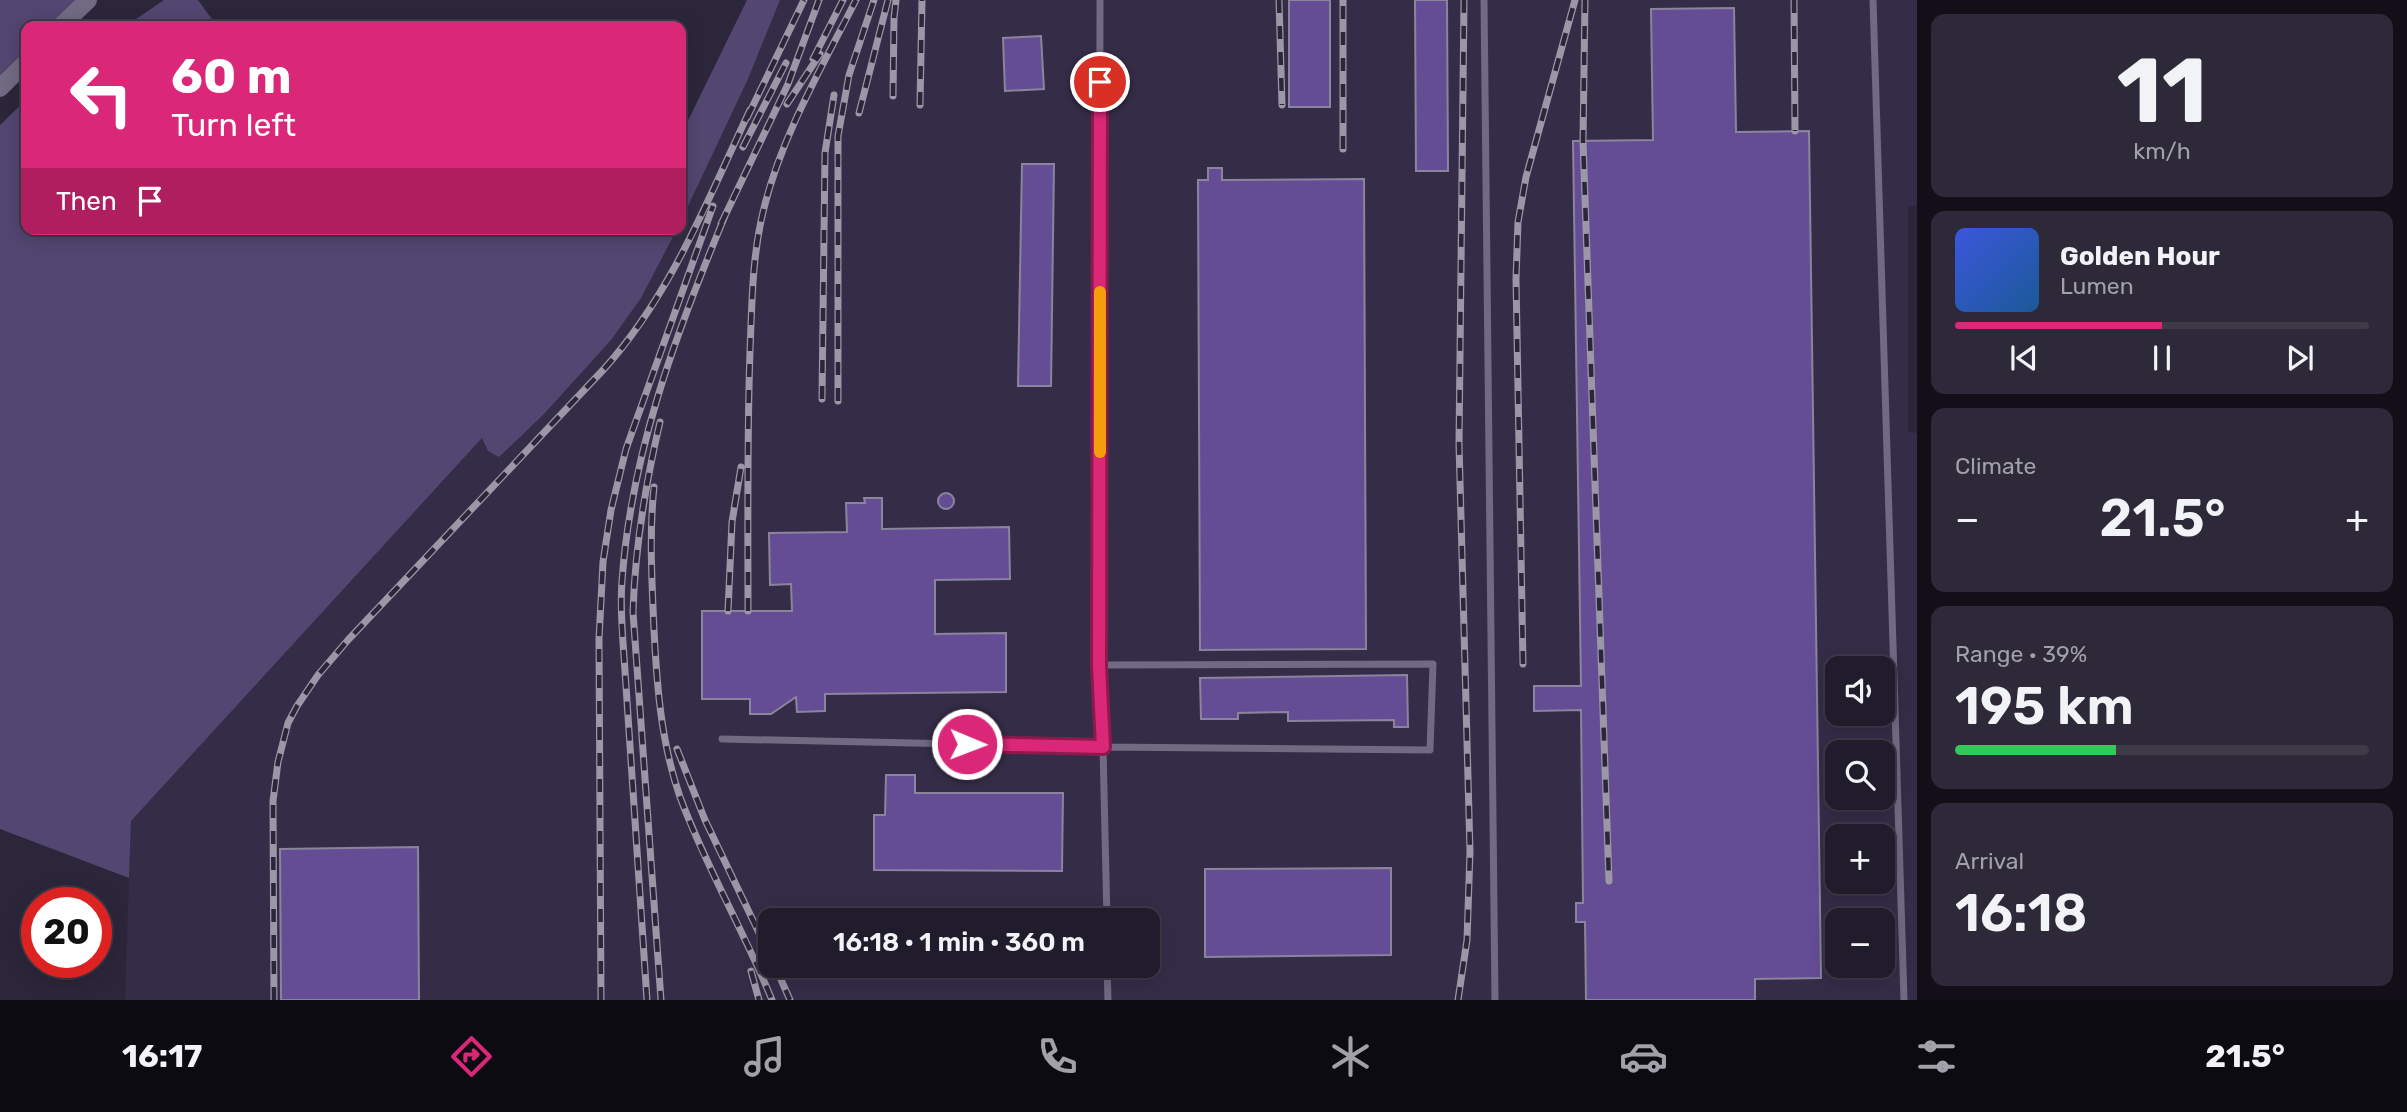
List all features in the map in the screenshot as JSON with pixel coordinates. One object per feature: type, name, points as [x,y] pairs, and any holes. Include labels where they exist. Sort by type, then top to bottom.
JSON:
[{"type":"street","points":[[66,21],[88,0]]},
{"type":"street","points":[[0,88],[21,67]]},
{"type":"lane","points":[[1100,0],[1099,666],[1107,908]]},
{"type":"lane","points":[[1484,0],[1495,1000]]},
{"type":"lane","points":[[1873,0],[1905,1000]]},
{"type":"lane","points":[[722,739],[1430,750],[1433,664],[1099,666]]},
{"type":"lane","points":[[1107,978],[1108,1000]]},
{"type":"shaded area","points":[[0,0],[75,0],[54,21],[21,21],[21,54],[0,75]]},
{"type":"shaded area","points":[[164,0],[198,0],[213,21],[133,21]]},
{"type":"shaded area","points":[[747,0],[1917,0],[1917,205],[1908,206],[1908,432],[1917,433],[1917,1000],[125,1000],[131,821],[591,319],[632,235],[686,235],[686,125]]},
{"type":"shaded area","points":[[747,0],[780,0],[747,81],[686,210],[686,125]]},
{"type":"shaded area","points":[[21,105],[21,235],[674,235],[641,298],[611,340],[544,414],[499,457],[488,451],[482,438],[131,821],[129,878],[0,829],[0,125]]},
{"type":"building","points":[[1289,0],[1330,0],[1330,107],[1289,107]]},
{"type":"building","points":[[1415,0],[1447,0],[1448,171],[1416,171]]},
{"type":"building","points":[[1734,8],[1736,132],[1809,131],[1821,978],[1755,979],[1755,1000],[1586,1000],[1585,922],[1576,922],[1576,903],[1583,903],[1581,710],[1534,711],[1534,686],[1581,686],[1573,141],[1653,140],[1651,9]]},
{"type":"building","points":[[1041,36],[1044,89],[1005,91],[1003,38]]},
{"type":"building","points":[[1022,164],[1054,164],[1051,386],[1018,386]]},
{"type":"building","points":[[1208,168],[1222,168],[1222,180],[1364,179],[1366,649],[1200,650],[1198,180],[1208,180]]},
{"type":"building","points":[[943,493],[949,493],[954,501],[952,507],[943,509],[938,504],[938,498]]},
{"type":"building","points":[[864,498],[882,498],[882,529],[1009,527],[1010,579],[935,580],[935,634],[1006,633],[1006,692],[825,694],[825,711],[797,712],[796,697],[771,714],[750,714],[750,699],[702,699],[702,611],[792,611],[791,584],[770,585],[769,533],[847,532],[846,503],[865,503]]},
{"type":"building","points":[[1407,675],[1408,727],[1394,727],[1394,720],[1288,721],[1288,712],[1238,713],[1238,719],[1201,719],[1200,678]]},
{"type":"building","points":[[886,775],[915,775],[915,793],[1063,793],[1062,871],[874,870],[874,815],[885,815]]},
{"type":"building","points":[[418,847],[419,1000],[281,1000],[280,849]]},
{"type":"building","points":[[1391,868],[1391,955],[1205,957],[1205,869]]},
{"type":"railway","points":[[747,118],[804,0]]},
{"type":"railway","points":[[721,224],[788,84],[819,0]]},
{"type":"railway","points":[[813,59],[843,0]]},
{"type":"railway","points":[[748,611],[750,351],[753,279],[760,226],[772,181],[792,128],[856,0]]},
{"type":"railway","points":[[838,401],[838,136],[849,75],[874,0]]},
{"type":"railway","points":[[859,113],[888,0]]},
{"type":"railway","points":[[893,96],[896,0]]},
{"type":"railway","points":[[920,105],[922,0]]},
{"type":"railway","points":[[1279,0],[1282,105]]},
{"type":"railway","points":[[1343,0],[1343,149]]},
{"type":"railway","points":[[1458,1000],[1467,940],[1470,852],[1459,444],[1464,0]]},
{"type":"railway","points":[[1523,664],[1516,279],[1518,222],[1526,177],[1575,0]]},
{"type":"railway","points":[[1585,0],[1583,141],[1609,881]]},
{"type":"railway","points":[[1794,0],[1795,131]]},
{"type":"railway","points":[[787,104],[820,54]]},
{"type":"railway","points":[[743,147],[786,63]]},
{"type":"railway","points":[[822,399],[825,153],[834,95]]},
{"type":"railway","points":[[274,1000],[273,801],[278,762],[288,723],[297,706],[318,675],[348,640],[604,369],[628,340],[669,278],[750,110]]},
{"type":"railway","points":[[601,1000],[599,639],[603,562],[611,510],[626,449],[713,206]]},
{"type":"railway","points":[[647,1000],[622,628],[622,581],[635,486],[658,394],[725,216]]},
{"type":"railway","points":[[660,422],[642,517],[633,612],[661,1000]]},
{"type":"railway","points":[[728,611],[732,522],[741,467]]},
{"type":"railway","points":[[654,487],[651,541],[654,630],[668,756],[690,823],[772,1000]]},
{"type":"railway","points":[[677,749],[705,820],[758,931]]},
{"type":"railway","points":[[751,971],[759,1000]]},
{"type":"railway","points":[[780,978],[790,1000]]},
{"type":"slow traffic","points":[[1100,292],[1100,452]]},
{"type":"route","points":[[967,744],[1103,747],[1099,666],[1100,82]]}]
